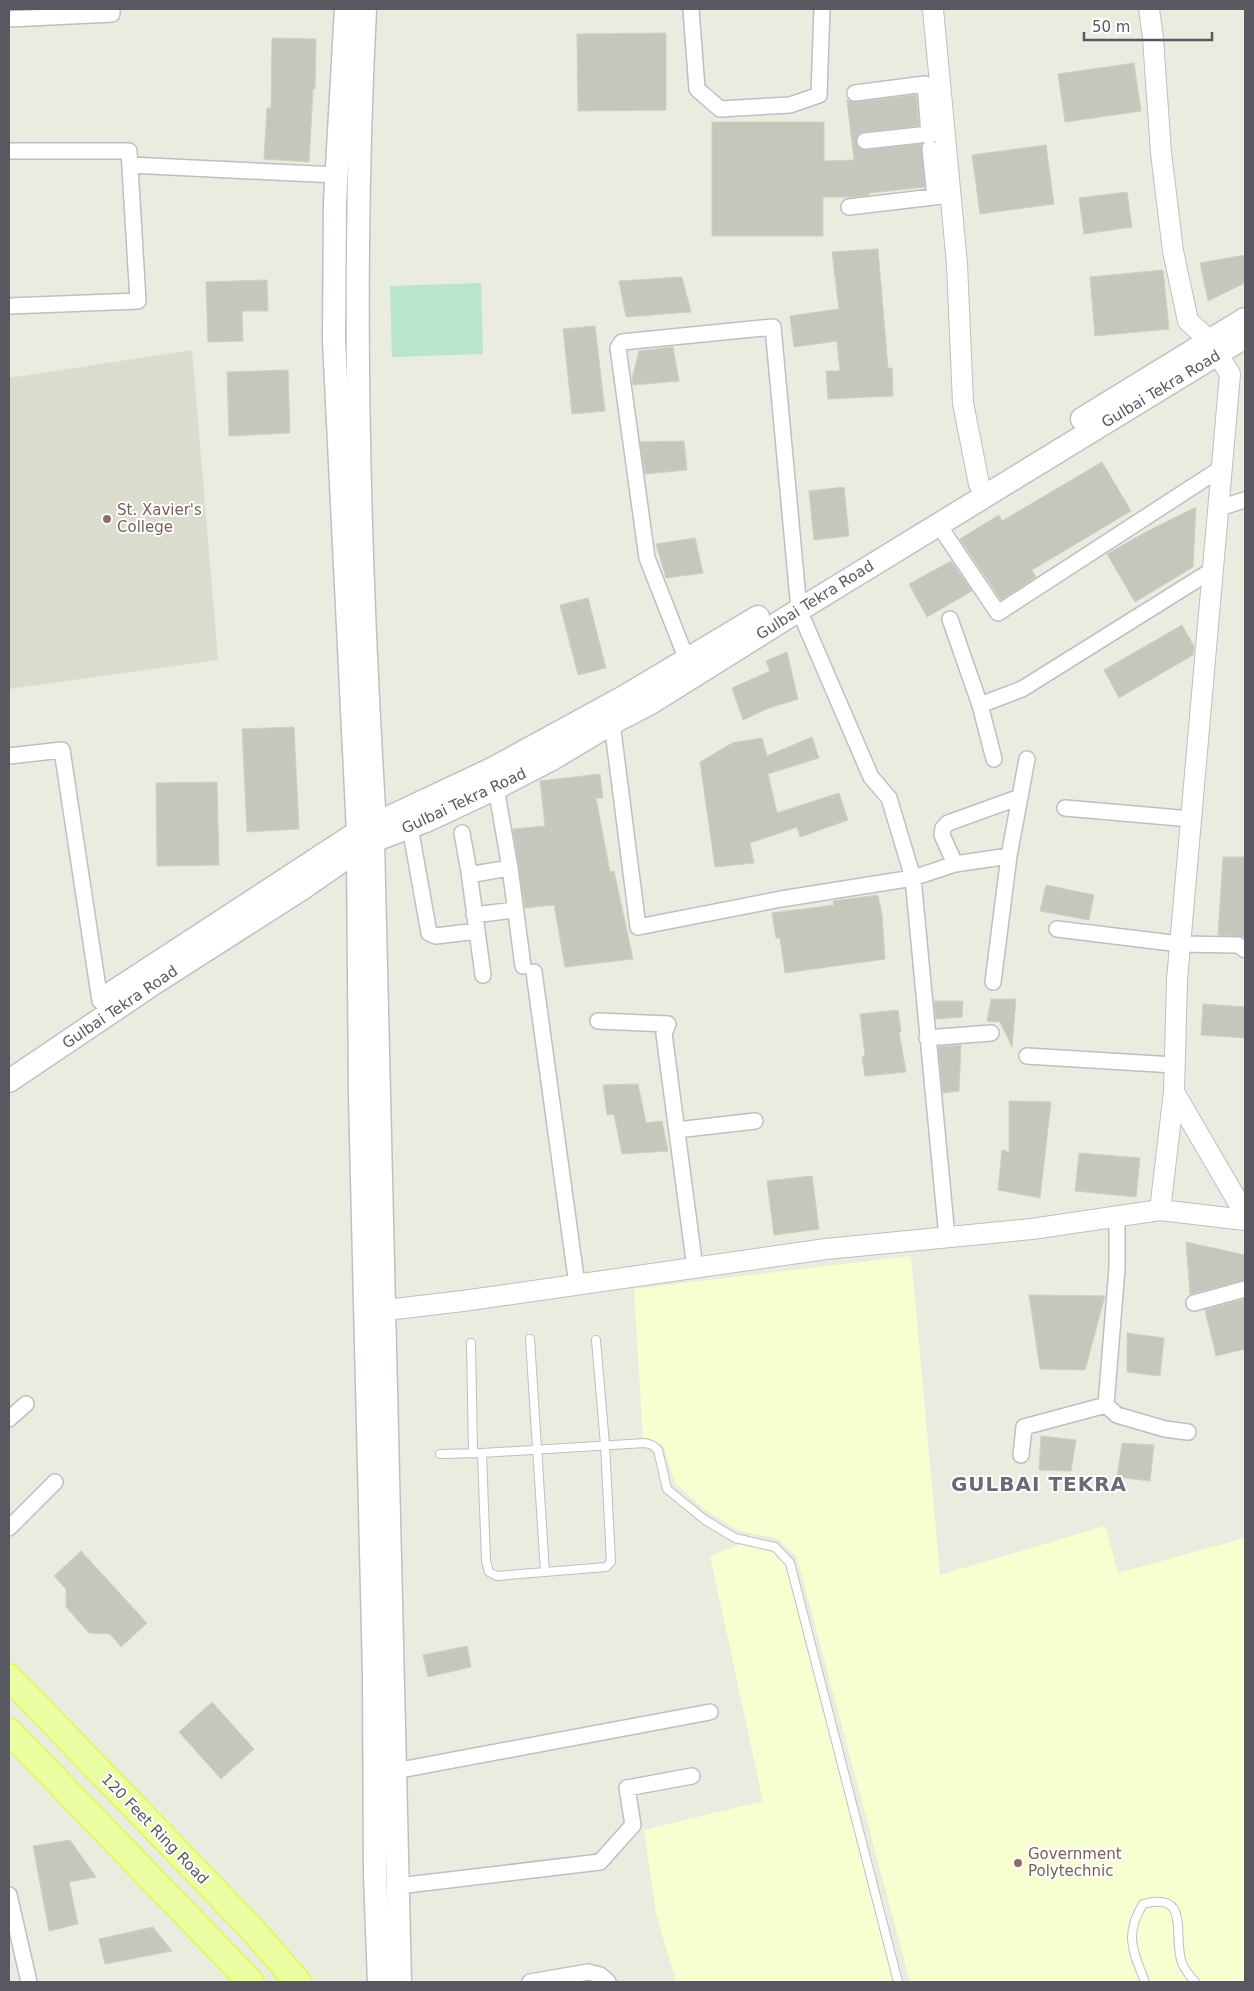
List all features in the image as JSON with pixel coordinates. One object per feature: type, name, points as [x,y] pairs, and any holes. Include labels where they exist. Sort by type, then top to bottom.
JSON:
[{"type":"main road","points":[[346,9],[336,174],[334,340],[366,837]]},
{"type":"main road","points":[[366,9],[360,163],[357,340],[375,1311],[375,1876],[379,1982]]},
{"type":"main road","name":"Gulbai Tekra Road","points":[[9,1062],[100,1001],[366,837],[624,697],[686,660],[799,601],[938,524],[1214,347],[1245,319]]},
{"type":"main road","name":"Gulbai Tekra Road","points":[[9,1081],[366,837],[410,827],[496,788],[552,759],[612,723],[649,704],[848,566],[979,484],[1214,347],[1245,337]]},
{"type":"main road","points":[[375,1311],[395,1771],[400,1982]]},
{"type":"main road","name":"120 Feet Ring Road","points":[[9,1677],[251,1928],[298,1982]]},
{"type":"main road","points":[[9,1731],[251,1982]]},
{"type":"street","points":[[9,18],[112,14],[112,9]]},
{"type":"street","points":[[691,9],[697,89],[720,109],[790,104],[819,95],[822,9]]},
{"type":"street","points":[[933,9],[932,83],[935,138],[943,196],[957,264],[963,403],[979,484]]},
{"type":"street","points":[[1149,9],[1153,38],[1161,153],[1173,251],[1188,321],[1214,347],[1230,374],[1177,980],[1174,1092],[1160,1210]]},
{"type":"street","points":[[855,93],[932,83]]},
{"type":"street","points":[[865,141],[935,138]]},
{"type":"street","points":[[9,150],[129,151],[138,302],[9,306]]},
{"type":"street","points":[[130,165],[336,174]]},
{"type":"street","points":[[849,207],[943,196]]},
{"type":"street","points":[[686,660],[647,558],[618,348],[622,342],[774,328],[799,601],[871,777],[889,798],[913,878],[947,1237]]},
{"type":"street","points":[[938,524],[998,613],[1223,467]]},
{"type":"street","points":[[1219,508],[1245,500]]},
{"type":"street","points":[[980,705],[1022,688],[1214,569]]},
{"type":"street","points":[[950,619],[980,705],[994,759]]},
{"type":"street","points":[[612,723],[638,927],[781,899],[913,878],[955,864],[1010,856]]},
{"type":"street","points":[[9,756],[62,750],[100,1001]]},
{"type":"street","points":[[993,982],[1010,856],[1027,758]]},
{"type":"street","points":[[496,788],[510,868],[514,910],[529,969],[577,1285]]},
{"type":"street","points":[[955,864],[942,835],[942,828],[948,823],[1020,797]]},
{"type":"street","points":[[1066,808],[1191,819]]},
{"type":"street","points":[[410,827],[429,933],[436,936],[477,931]]},
{"type":"street","points":[[462,833],[483,975]]},
{"type":"street","points":[[469,872],[474,874],[510,868]]},
{"type":"street","points":[[474,915],[514,910]]},
{"type":"street","points":[[1057,930],[1180,944],[1238,945],[1245,950]]},
{"type":"street","points":[[598,1021],[668,1024],[664,1034],[696,1268]]},
{"type":"street","points":[[927,1038],[992,1033]]},
{"type":"street","points":[[1027,1056],[1174,1065]]},
{"type":"street","points":[[1174,1092],[1245,1214]]},
{"type":"street","points":[[677,1130],[755,1121]]},
{"type":"street","points":[[375,1311],[826,1250],[1032,1229],[1160,1210],[1245,1220]]},
{"type":"street","points":[[1106,1405],[1117,1268],[1118,1217]]},
{"type":"street","points":[[1194,1303],[1245,1288]]},
{"type":"street","points":[[9,1419],[26,1404]]},
{"type":"street","points":[[1106,1405],[1117,1415],[1165,1429],[1188,1432]]},
{"type":"street","points":[[1021,1455],[1024,1427],[1106,1405]]},
{"type":"street","points":[[9,1528],[56,1482]]},
{"type":"street","points":[[395,1771],[710,1712]]},
{"type":"street","points":[[398,1886],[600,1862],[633,1825],[627,1788],[692,1776]]},
{"type":"street","points":[[9,1895],[29,1982]]},
{"type":"street","points":[[530,1982],[588,1972],[600,1975],[608,1982]]},
{"type":"lane","points":[[530,1339],[545,1572]]},
{"type":"lane","points":[[482,1453],[486,1561],[489,1572],[497,1576],[606,1567],[611,1562],[596,1340]]},
{"type":"lane","points":[[471,1343],[473,1453]]},
{"type":"lane","points":[[440,1454],[645,1443],[652,1445],[658,1450],[667,1489],[705,1520],[734,1538],[775,1547],[790,1563],[898,1982]]},
{"type":"lane","points":[[1146,1982],[1131,1946],[1134,1918],[1142,1904],[1157,1900],[1166,1902],[1176,1914],[1182,1963],[1195,1982]]},
{"type":"shaded area","points":[[481,283],[483,354],[392,357],[390,286]]},
{"type":"shaded area","name":"St. Xavier's College","points":[[192,350],[218,660],[9,689],[9,378]]},
{"type":"shaded area","points":[[911,1256],[940,1575],[1105,1526],[1118,1573],[1245,1538],[1245,1982],[910,1982],[797,1557],[778,1539],[737,1530],[704,1509],[675,1483],[663,1445],[643,1438],[634,1289]]},
{"type":"shaded area","points":[[741,1544],[772,1551],[787,1564],[893,1982],[676,1982],[656,1913],[644,1830],[763,1801],[710,1556]]},
{"type":"building","points":[[666,33],[666,110],[578,111],[577,34]]},
{"type":"building","points":[[272,38],[316,39],[315,89],[313,89],[309,162],[264,159],[267,108],[271,108]]},
{"type":"building","points":[[1134,63],[1141,111],[1065,122],[1058,74]]},
{"type":"building","points":[[916,95],[919,126],[864,132],[859,134],[856,142],[858,147],[866,150],[921,144],[925,187],[869,193],[869,195],[856,197],[823,197],[823,236],[712,236],[712,122],[824,122],[824,161],[854,160],[847,100],[856,102]]},
{"type":"building","points":[[1046,145],[1054,204],[980,214],[972,155]]},
{"type":"building","points":[[1127,192],[1132,227],[1084,234],[1079,198]]},
{"type":"building","points":[[878,249],[888,368],[892,368],[893,396],[828,399],[826,371],[840,371],[837,341],[794,347],[790,316],[839,309],[832,252]]},
{"type":"building","points":[[1245,255],[1245,283],[1208,301],[1200,263]]},
{"type":"building","points":[[1163,270],[1169,329],[1095,336],[1090,277]]},
{"type":"building","points":[[682,277],[691,312],[626,317],[619,281]]},
{"type":"building","points":[[267,280],[268,311],[242,311],[243,341],[208,342],[206,282]]},
{"type":"building","points":[[595,326],[605,411],[572,414],[563,329]]},
{"type":"building","points":[[673,347],[679,381],[633,385],[632,379],[639,351]]},
{"type":"building","points":[[288,370],[290,433],[229,436],[227,372]]},
{"type":"building","points":[[684,441],[687,470],[645,474],[640,442]]},
{"type":"building","points":[[1102,462],[1131,511],[1032,570],[1036,577],[1001,600],[960,539],[999,515],[1002,521]]},
{"type":"building","points":[[844,487],[849,536],[814,540],[809,491]]},
{"type":"building","points":[[1196,507],[1193,567],[1135,602],[1107,554]]},
{"type":"building","points":[[695,538],[703,573],[666,578],[656,544]]},
{"type":"building","points":[[951,561],[972,591],[927,617],[909,584]]},
{"type":"building","points":[[588,598],[606,668],[578,675],[560,605]]},
{"type":"building","points":[[1182,625],[1194,646],[1193,655],[1119,698],[1104,670]]},
{"type":"building","points":[[787,652],[798,699],[769,708],[743,720],[732,688],[770,671],[766,661]]},
{"type":"building","points":[[294,727],[299,829],[247,832],[242,729]]},
{"type":"building","points":[[812,737],[819,758],[768,774],[777,813],[839,793],[848,820],[800,837],[797,827],[750,843],[754,863],[715,867],[700,762],[732,743],[762,738],[767,756]]},
{"type":"building","points":[[600,774],[603,798],[596,798],[610,872],[614,871],[633,959],[565,967],[554,905],[525,908],[513,829],[545,826],[540,781]]},
{"type":"building","points":[[217,782],[219,865],[157,866],[156,783]]},
{"type":"building","points":[[1223,857],[1245,857],[1245,937],[1218,935]]},
{"type":"building","points":[[1046,885],[1094,895],[1089,920],[1040,911]]},
{"type":"building","points":[[878,895],[882,914],[885,959],[785,973],[780,938],[776,938],[772,913],[834,905],[833,901]]},
{"type":"building","points":[[991,999],[1016,999],[1012,1047],[1000,1022],[987,1021]]},
{"type":"building","points":[[934,1001],[963,1001],[962,1017],[936,1019]]},
{"type":"building","points":[[1203,1004],[1245,1007],[1245,1038],[1201,1035]]},
{"type":"building","points":[[898,1010],[901,1032],[899,1032],[906,1072],[865,1076],[862,1057],[865,1056],[860,1014]]},
{"type":"building","points":[[961,1045],[959,1091],[943,1093],[938,1047]]},
{"type":"building","points":[[638,1084],[646,1123],[662,1121],[668,1151],[622,1154],[614,1114],[607,1115],[603,1085]]},
{"type":"building","points":[[1009,1101],[1051,1102],[1040,1198],[998,1190],[1002,1150],[1009,1152]]},
{"type":"building","points":[[1079,1153],[1140,1158],[1136,1197],[1075,1191]]},
{"type":"building","points":[[812,1176],[819,1229],[774,1235],[767,1181]]},
{"type":"building","points":[[1186,1242],[1245,1255],[1245,1280],[1190,1294]]},
{"type":"building","points":[[1029,1295],[1105,1296],[1085,1370],[1040,1369]]},
{"type":"building","points":[[1245,1299],[1245,1349],[1216,1356],[1205,1310]]},
{"type":"building","points":[[1127,1333],[1164,1338],[1160,1376],[1127,1372]]},
{"type":"building","points":[[1041,1436],[1076,1440],[1071,1471],[1039,1470]]},
{"type":"building","points":[[1122,1443],[1154,1445],[1150,1481],[1117,1477]]},
{"type":"building","points":[[81,1551],[147,1623],[121,1647],[110,1634],[89,1633],[66,1607],[66,1589],[54,1576]]},
{"type":"building","points":[[467,1646],[471,1667],[428,1677],[423,1655]]},
{"type":"building","points":[[212,1702],[254,1749],[221,1779],[179,1732]]},
{"type":"building","points":[[70,1840],[96,1877],[69,1882],[78,1924],[49,1931],[33,1846]]},
{"type":"building","points":[[153,1927],[172,1951],[105,1964],[99,1939]]},
{"type":"place","name":"St. Xavier's College","points":[[107,519]]},
{"type":"place","name":"Government Polytechnic","points":[[1018,1863]]},
{"type":"district","name":"GULBAI TEKRA","points":[[1039,1484]]}]
